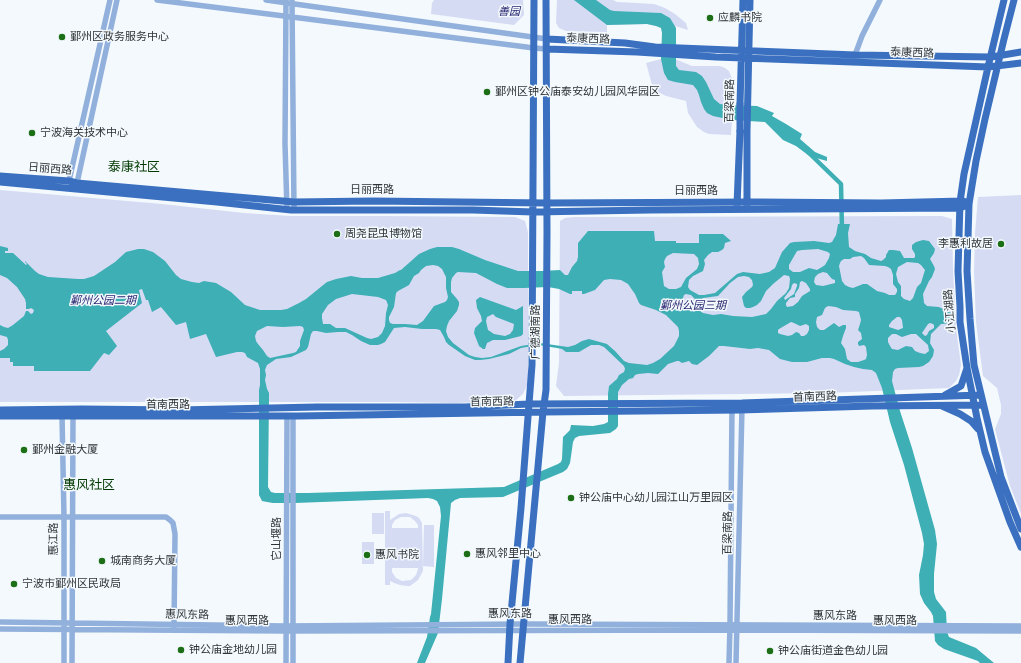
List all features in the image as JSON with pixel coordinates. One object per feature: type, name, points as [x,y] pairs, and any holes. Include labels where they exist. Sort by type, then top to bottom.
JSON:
[{"type":"main road","name":"广德湖南路","points":[[508,663],[532,365],[534,0]]},
{"type":"main road","name":"广德湖南路","points":[[520,663],[543,408],[546,390],[546,0]]},
{"type":"main road","name":"百梁南路","points":[[743,0],[746,50]]},
{"type":"main road","name":"百梁南路","points":[[737,206],[743,131],[745,58],[750,0]]},
{"type":"main road","name":"小江湖路","points":[[1004,0],[971,143],[960,205],[958,271],[960,322],[972,396],[980,432],[993,476],[1021,547]]},
{"type":"main road","name":"小江湖路","points":[[1014,0],[997,66],[976,161],[969,204],[967,271],[974,365],[1001,477],[1021,529]]},
{"type":"main road","name":"泰康西路","points":[[546,39],[625,43],[655,50]]},
{"type":"main road","name":"泰康西路","points":[[546,49],[637,52],[655,50],[745,58],[988,67],[1021,63]]},
{"type":"main road","name":"泰康西路","points":[[676,51],[746,50],[855,55],[991,57],[1021,52]]},
{"type":"main road","name":"百梁南路","points":[[743,131],[747,205]]},
{"type":"main road","name":"日丽西路","points":[[0,176],[290,202],[373,201],[737,206]]},
{"type":"main road","name":"日丽西路","points":[[0,182],[290,210],[474,210],[547,212],[650,210],[747,205],[854,206],[881,203],[960,205],[963,201],[969,204]]},
{"type":"main road","points":[[942,397],[961,386],[967,368]]},
{"type":"main road","name":"首南西路","points":[[742,407],[981,395]]},
{"type":"main road","points":[[940,405],[971,421],[980,432]]},
{"type":"main road","name":"首南西路","points":[[0,410],[179,410],[317,407],[543,408],[984,405]]},
{"type":"main road","name":"首南西路","points":[[0,416],[290,416],[529,408]]},
{"type":"street","points":[[69,181],[110,0]]},
{"type":"street","points":[[78,183],[117,0]]},
{"type":"street","name":"泰康西路","points":[[157,0],[546,49]]},
{"type":"street","name":"泰康西路","points":[[266,0],[546,39]]},
{"type":"street","points":[[855,55],[862,36],[880,0]]},
{"type":"street","points":[[289,2],[290,210]]},
{"type":"street","name":"百梁南路","points":[[729,663],[732,407]]},
{"type":"street","name":"百梁南路","points":[[736,663],[742,407]]},
{"type":"street","name":"惠江路","points":[[62,415],[64,663]]},
{"type":"street","name":"惠江路","points":[[72,663],[73,415]]},
{"type":"street","name":"它山堰路","points":[[286,663],[289,628],[290,416]]},
{"type":"street","points":[[0,517],[166,517],[173,523],[175,534],[174,628],[64,626],[0,629]]},
{"type":"street","points":[[0,622],[64,626]]},
{"type":"street","name":"惠风东路","points":[[730,628],[1021,626]]},
{"type":"street","name":"惠风东路","points":[[174,628],[510,627]]},
{"type":"street","name":"惠风西路","points":[[510,627],[730,628]]},
{"type":"street","name":"它山堰路","points":[[289,628],[292,663]]},
{"type":"street","name":"惠风西路","points":[[737,628],[1021,631]]},
{"type":"green space","name":"善园","points":[[434,0],[523,0],[524,15],[514,25],[431,14],[432,3]]},
{"type":"green space","points":[[557,0],[613,0],[617,2],[654,4],[675,14],[686,23],[688,30],[675,26],[656,26],[647,24],[607,25],[607,32],[566,31],[559,28],[556,23]]},
{"type":"green space","points":[[661,59],[675,59],[692,66],[720,66],[729,71],[733,81],[731,135],[709,134],[704,132],[697,127],[688,113],[686,101],[666,96],[653,88],[646,63]]},
{"type":"green space","name":"鄞州公园二期","points":[[0,190],[290,216],[515,217],[525,221],[528,232],[528,383],[523,394],[515,401],[455,403],[0,402]]},
{"type":"green space","points":[[1021,195],[1021,514],[1010,486],[995,429],[1001,414],[1001,405],[997,388],[983,376],[976,322],[974,272],[978,197]]},
{"type":"green space","name":"鄞州公园三期","points":[[942,216],[952,219],[956,328],[961,365],[956,381],[949,388],[826,393],[564,396],[556,386],[559,363],[560,221],[565,218]]},
{"type":"green space","points":[[385,511],[390,511],[390,520],[399,514],[406,513],[416,516],[422,523],[423,571],[418,580],[410,586],[400,585],[390,581],[390,585],[385,585]],"holes":[[[401,517],[410,517],[418,525],[418,528],[392,528],[391,550],[392,525],[395,520]],[[392,568],[418,568],[418,569],[416,575],[411,580],[402,581],[396,578],[392,572]]]},
{"type":"green space","points":[[372,513],[384,513],[384,534],[372,534]]},
{"type":"green space","points":[[424,525],[434,525],[434,567],[423,566]]},
{"type":"green space","points":[[362,542],[374,542],[374,564],[362,564]]},
{"type":"water","points":[[574,0],[596,0],[610,10],[614,11],[661,13],[670,18],[676,28],[676,66],[679,70],[696,72],[702,76],[714,99],[720,104],[757,106],[774,113],[772,116],[802,134],[800,139],[815,152],[827,157],[827,161],[808,155],[796,146],[783,140],[765,122],[732,120],[713,116],[707,113],[697,90],[693,85],[668,80],[664,73],[661,59],[661,28],[647,24],[607,25]]},
{"type":"water","points":[[838,224],[850,224],[848,233],[849,247],[871,258],[881,261],[886,257],[889,250],[900,251],[904,258],[914,258],[915,254],[912,249],[912,245],[923,240],[929,241],[935,249],[930,259],[935,269],[923,294],[924,303],[927,306],[939,307],[953,314],[953,323],[941,324],[931,334],[930,343],[934,350],[933,356],[929,362],[919,367],[895,369],[893,372],[892,381],[935,530],[937,544],[934,592],[936,599],[946,612],[947,632],[949,637],[976,648],[994,663],[980,663],[944,649],[935,641],[933,616],[920,594],[919,575],[924,544],[922,533],[904,465],[890,422],[882,388],[876,373],[872,370],[854,367],[830,358],[822,358],[807,362],[792,362],[780,359],[769,350],[719,346],[697,365],[692,364],[689,361],[682,363],[677,361],[668,364],[658,374],[648,373],[635,375],[622,385],[618,392],[618,426],[616,429],[610,433],[579,436],[575,438],[570,463],[567,469],[563,472],[503,497],[460,498],[451,503],[438,633],[425,663],[417,663],[427,637],[431,614],[441,516],[440,507],[437,501],[428,498],[295,503],[273,503],[262,501],[259,495],[260,369],[258,363],[247,357],[245,353],[237,352],[216,357],[206,334],[190,339],[186,322],[176,325],[161,307],[152,312],[142,289],[139,290],[142,303],[106,331],[117,346],[109,355],[104,353],[90,371],[34,371],[34,366],[13,366],[13,362],[10,362],[10,358],[0,358],[0,351],[8,345],[8,340],[7,337],[0,335],[0,325],[8,328],[24,316],[26,311],[31,314],[34,310],[31,308],[26,309],[25,299],[17,287],[7,278],[0,275],[0,246],[8,248],[8,251],[5,251],[5,253],[13,253],[26,265],[27,264],[25,261],[39,274],[48,277],[78,279],[94,276],[115,262],[126,252],[144,249],[153,252],[165,261],[181,279],[199,283],[204,281],[216,283],[231,292],[245,305],[260,310],[281,310],[287,309],[306,299],[327,282],[351,276],[378,278],[395,273],[401,270],[419,254],[437,247],[452,247],[459,249],[485,260],[518,271],[560,270],[565,275],[568,275],[577,261],[578,243],[588,231],[654,231],[655,241],[676,241],[676,243],[699,243],[699,234],[723,234],[731,241],[725,243],[722,250],[712,252],[708,255],[704,260],[705,264],[703,271],[693,276],[689,280],[688,287],[690,290],[699,295],[704,295],[715,293],[737,274],[743,272],[760,274],[769,272],[775,268],[782,252],[790,243],[814,241],[829,243],[832,242],[836,235]],"holes":[[[818,249],[830,254],[825,265],[817,270],[809,268],[800,272],[793,272],[789,269],[789,265],[797,251]],[[673,253],[694,254],[698,258],[699,264],[697,269],[686,278],[681,287],[669,289],[664,286],[662,272],[665,267],[664,262],[667,256]],[[861,256],[869,265],[888,267],[891,269],[893,284],[897,289],[897,292],[895,295],[889,295],[877,291],[867,284],[853,288],[845,285],[842,281],[839,266],[841,261],[844,259]],[[907,262],[918,263],[921,265],[925,270],[921,283],[917,287],[913,298],[910,301],[901,296],[901,286],[898,282],[896,274],[898,267]],[[433,265],[442,269],[446,277],[447,300],[434,306],[423,321],[417,325],[390,323],[389,317],[394,307],[396,293],[409,285],[414,276],[426,266]],[[458,272],[476,273],[507,288],[548,287],[559,289],[570,294],[572,294],[572,291],[582,291],[582,294],[584,294],[595,290],[604,280],[621,280],[628,284],[641,305],[666,315],[678,327],[679,336],[674,346],[660,359],[647,365],[624,361],[607,344],[589,339],[568,347],[540,343],[521,346],[491,357],[475,357],[469,355],[453,343],[448,337],[446,331],[449,321],[457,311],[459,305],[459,302],[451,292],[452,278]],[[823,272],[827,273],[832,279],[835,280],[835,283],[823,286],[816,285],[814,282],[815,277]],[[784,275],[789,276],[789,288],[786,293],[766,314],[752,317],[721,314],[713,315],[703,313],[699,308],[699,304],[703,298],[718,296],[730,283],[738,277],[744,276],[749,277],[752,280],[753,285],[742,297],[744,306],[746,308],[750,308],[757,305],[761,301],[766,291],[773,284]],[[802,281],[806,283],[810,289],[810,291],[802,296],[793,306],[787,307],[786,303],[790,298],[795,297],[795,294],[799,288],[800,282]],[[794,283],[797,284],[794,294],[785,300],[784,298],[791,289],[792,285]],[[352,294],[378,297],[386,300],[388,305],[385,326],[382,333],[378,337],[371,339],[345,328],[336,328],[330,324],[323,324],[322,314],[328,305],[336,299]],[[686,294],[691,295],[697,304],[695,308],[689,309],[684,303],[683,298]],[[828,306],[859,312],[861,320],[858,330],[861,333],[862,339],[858,342],[858,344],[859,346],[864,345],[866,347],[866,359],[858,362],[851,362],[847,359],[845,349],[841,343],[846,325],[839,327],[834,323],[824,330],[820,330],[817,327],[817,317],[822,315],[825,308]],[[897,317],[900,317],[903,328],[898,330],[889,327],[892,321]],[[791,322],[800,326],[806,324],[809,326],[809,330],[804,336],[801,336],[796,332],[788,336],[778,333],[778,330]],[[928,324],[933,324],[934,328],[925,336],[922,333]],[[267,326],[303,327],[304,330],[300,341],[300,346],[296,352],[270,358],[256,341],[255,336],[257,331]],[[405,327],[436,329],[440,330],[449,345],[465,356],[475,360],[489,359],[509,354],[521,348],[538,345],[562,349],[566,352],[579,352],[591,345],[599,345],[604,347],[624,366],[625,369],[624,372],[619,375],[617,379],[609,386],[608,422],[593,426],[571,425],[570,430],[563,437],[561,462],[504,487],[308,493],[271,492],[268,487],[269,393],[265,380],[265,370],[267,365],[276,359],[291,357],[306,350],[313,331],[326,333],[346,332],[370,345],[378,345],[385,342],[394,328]],[[892,334],[902,337],[916,334],[928,345],[929,351],[925,354],[920,353],[915,351],[912,347],[906,346],[898,350],[892,349],[888,342],[888,338]]]},
{"type":"water","points":[[480,297],[516,310],[523,306],[523,334],[521,336],[505,340],[493,340],[487,343],[485,349],[483,349],[479,346],[474,333],[475,328],[482,321],[477,308],[476,300]],"holes":[[[493,314],[496,317],[514,324],[513,330],[510,334],[505,336],[494,334],[488,330],[486,321],[487,317]]]},
{"type":"waterway","points":[[809,153],[841,184],[842,230]]},
{"type":"place","name":"应麟书院","points":[[710,18]]},
{"type":"place","name":"鄞州区政务服务中心","points":[[62,37]]},
{"type":"place","name":"鄞州区钟公庙泰安幼儿园风华园区","points":[[487,92]]},
{"type":"place","name":"宁波海关技术中心","points":[[32,133]]},
{"type":"place","name":"周尧昆虫博物馆","points":[[337,234]]},
{"type":"place","name":"李惠利故居","points":[[1001,244]]},
{"type":"place","name":"鄞州金融大厦","points":[[24,450]]},
{"type":"place","name":"钟公庙中心幼儿园江山万里园区","points":[[571,498]]},
{"type":"place","name":"惠风邻里中心","points":[[467,554]]},
{"type":"place","name":"惠风书院","points":[[367,555]]},
{"type":"place","name":"城南商务大厦","points":[[102,561]]},
{"type":"place","name":"宁波市鄞州区民政局","points":[[14,584]]},
{"type":"place","name":"钟公庙金地幼儿园","points":[[181,650]]},
{"type":"place","name":"钟公庙街道金色幼儿园","points":[[770,651]]},
{"type":"district","name":"泰康社区","points":[[134,167]]},
{"type":"district","name":"惠风社区","points":[[89,485]]}]
